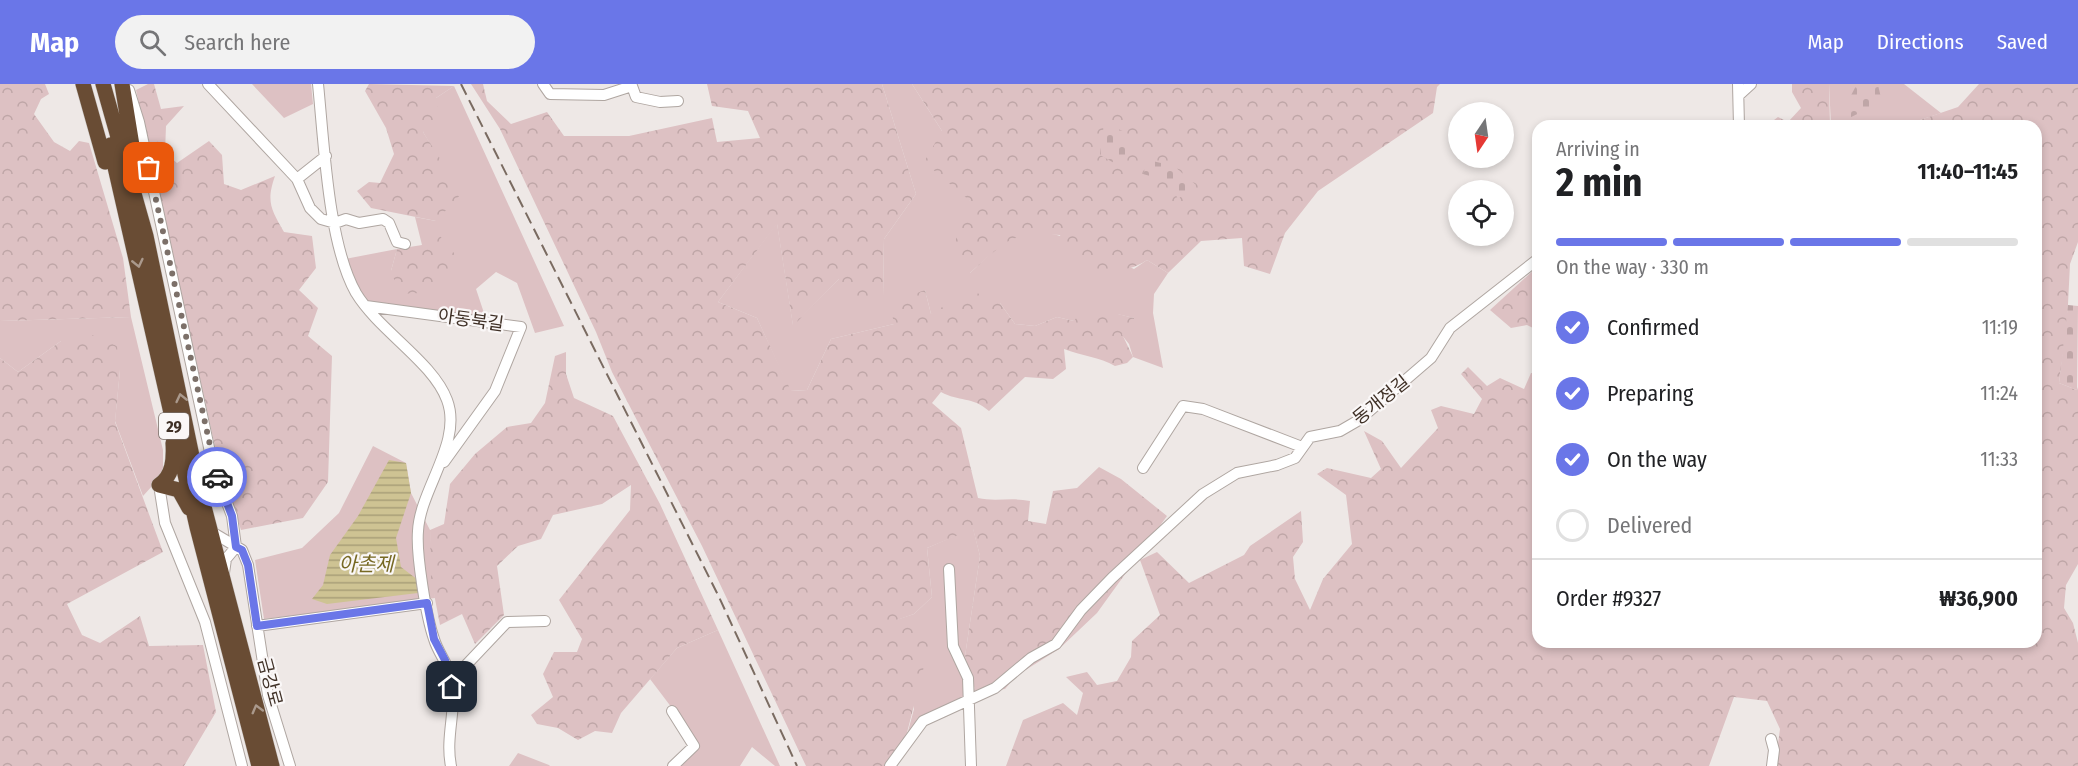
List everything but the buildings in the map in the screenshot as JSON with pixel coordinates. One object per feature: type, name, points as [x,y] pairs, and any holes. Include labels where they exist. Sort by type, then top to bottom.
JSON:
[{"type":"highway","points":[[83,84],[110,180],[131,230]]},
{"type":"highway","name":"금강로","points":[[95,84],[131,230],[173,419],[204,529],[223,579],[272,766]]},
{"type":"highway","name":"금강로","points":[[103,84],[146,236],[204,529],[259,766]]},
{"type":"highway","points":[[122,84],[146,236]]},
{"type":"highway","points":[[159,485],[167,480],[174,456],[173,419]]},
{"type":"highway","points":[[159,485],[179,490],[204,529]]},
{"type":"street","points":[[127,84],[139,122],[213,466],[232,516],[236,547],[226,559],[223,579]]},
{"type":"street","points":[[208,84],[297,179],[310,208],[321,219],[335,223],[346,219],[359,223],[383,219],[389,223],[397,242],[405,244]]},
{"type":"street","name":"아동북길","points":[[318,84],[335,223],[343,264],[356,293],[379,324],[434,377],[447,400],[451,420],[440,467]]},
{"type":"street","points":[[543,84],[550,94],[604,95],[632,86],[636,97],[660,102],[678,100]]},
{"type":"street","points":[[1739,120],[1739,90],[1751,84]]},
{"type":"street","points":[[297,179],[326,156]]},
{"type":"street","name":"동개정길","points":[[970,700],[996,688],[1031,658],[1056,644],[1081,610],[1112,578],[1200,497],[1237,473],[1277,465],[1294,458],[1310,437],[1340,431],[1359,420],[1431,358],[1450,328],[1532,265]]},
{"type":"street","name":"아동북길","points":[[366,306],[521,327],[495,391],[440,467],[423,504],[417,531],[419,560],[434,639],[452,680],[447,749],[451,766]]},
{"type":"street","points":[[1143,468],[1183,406],[1203,409],[1302,447]]},
{"type":"street","points":[[159,485],[165,523],[206,622],[242,766]]},
{"type":"street","points":[[204,529],[242,550],[248,565],[268,695],[290,766]]},
{"type":"street","points":[[949,569],[953,646],[968,678],[971,766]]},
{"type":"street","points":[[257,626],[427,603]]},
{"type":"street","points":[[452,680],[507,622],[545,621]]},
{"type":"street","points":[[890,766],[923,721],[970,700]]},
{"type":"street","points":[[672,711],[694,746],[673,766]]},
{"type":"street","points":[[1770,739],[1774,750],[1772,766]]},
{"type":"green space","points":[[0,84],[45,84],[49,94],[41,99],[34,114],[54,142],[70,151],[79,141],[89,143],[123,258],[131,317],[0,321]]},
{"type":"green space","points":[[148,84],[154,84],[161,109],[184,106],[166,126],[165,153],[177,163],[209,141],[222,155],[224,184],[241,190],[275,176],[270,199],[284,232],[312,236],[316,268],[299,290],[318,308],[308,336],[332,356],[328,482],[303,518],[241,530],[218,460],[136,90]]},
{"type":"green space","points":[[252,84],[311,84],[313,104],[284,118]]},
{"type":"green space","points":[[369,84],[454,86],[436,98],[439,120],[423,132],[462,193],[436,221],[371,208],[357,191],[369,182],[380,183],[394,154],[386,128],[365,91]]},
{"type":"green space","points":[[471,84],[483,84],[487,101],[511,124],[547,112],[564,136],[629,136],[712,118],[717,142],[760,138],[748,111],[712,106],[707,84],[882,84],[916,194],[884,239],[883,296],[854,308],[839,279],[793,326],[777,224],[718,302],[757,318],[791,391],[807,390],[831,339],[894,324],[890,303],[925,290],[931,314],[970,290],[1000,303],[1015,324],[1035,326],[1057,317],[1074,321],[1082,310],[1098,309],[1134,318],[1133,327],[1122,334],[1133,357],[1127,363],[1115,366],[1064,349],[1066,369],[1053,379],[1025,377],[989,411],[977,403],[941,392],[932,403],[961,428],[978,498],[1030,501],[1028,521],[1046,524],[1053,491],[1077,488],[1099,467],[1121,479],[1167,516],[1097,613],[1059,649],[1016,676],[1005,689],[976,693],[965,656],[980,556],[973,529],[927,548],[932,597],[914,614],[897,620],[931,639],[900,760],[895,766],[806,766],[702,546],[612,372],[596,332],[500,129]]},
{"type":"green space","points":[[882,84],[912,84],[942,131],[970,201],[970,273],[1005,242],[1020,235],[1037,232],[1071,239],[1134,269],[1147,260],[1168,273],[1154,294],[1153,313],[1163,368],[1133,357],[1129,344],[1121,334],[1134,318],[1117,314],[1074,321],[1057,317],[1035,326],[1015,324],[1000,303],[931,314],[925,290],[894,324],[831,339],[807,390],[790,391],[757,318],[718,302],[777,223],[793,325],[840,278],[883,296],[884,239],[916,194]]},
{"type":"green space","points":[[912,84],[1440,84],[1437,87],[1433,113],[1318,191],[1285,233],[1270,274],[1244,266],[1242,238],[1201,241],[1168,273],[1147,260],[1137,266],[1117,270],[1086,266],[1065,258],[1060,235],[1043,234],[1010,240],[970,273],[956,254],[956,218],[970,201],[924,162],[942,131]]},
{"type":"green space","points":[[1792,84],[1829,84],[1830,120],[1790,120],[1801,108],[1792,92]]},
{"type":"green space","points":[[1829,84],[1904,84],[1941,113],[1920,120],[1831,120]]},
{"type":"green space","points":[[1857,84],[1878,85],[1882,102],[1847,119],[1847,103]]},
{"type":"green space","points":[[1979,84],[2078,84],[2078,242],[2070,264],[2067,324],[2059,383],[2077,390],[2078,387],[2078,564],[2066,585],[2064,608],[2073,623],[2078,643],[2078,766],[1775,766],[1780,729],[1767,701],[1734,697],[1709,766],[1006,766],[1023,720],[1063,703],[1077,715],[1083,693],[1066,677],[1087,672],[1097,685],[1117,681],[1131,657],[1132,641],[1160,615],[1140,560],[1157,552],[1189,583],[1244,555],[1250,546],[1301,511],[1303,542],[1293,557],[1295,579],[1310,610],[1323,579],[1352,544],[1346,495],[1317,474],[1327,468],[1371,478],[1381,469],[1364,431],[1382,441],[1401,468],[1438,428],[1431,410],[1441,406],[1474,414],[1482,399],[1461,374],[1468,367],[1487,386],[1500,378],[1524,389],[1532,373],[1532,648],[2042,648],[2042,120],[1920,120],[1958,107]]},
{"type":"green space","points":[[454,86],[564,326],[535,333],[517,283],[496,272],[476,289],[486,319],[362,301],[345,259],[397,249],[391,271],[422,245],[415,217],[436,221],[432,147],[423,132],[436,98]]},
{"type":"green space","points":[[1104,123],[1125,132],[1130,150],[1116,164],[1100,155]]},
{"type":"green space","points":[[1148,160],[1174,166],[1196,185],[1178,199],[1168,181],[1143,174]]},
{"type":"green space","points":[[440,236],[463,264],[449,279],[436,288],[419,293],[399,293],[391,271],[397,249],[422,245]]},
{"type":"green space","points":[[1532,272],[1532,328],[1527,325],[1511,328],[1490,310]]},
{"type":"green space","points":[[2068,305],[2078,306],[2077,390],[2059,383]]},
{"type":"green space","points":[[131,317],[163,450],[163,474],[143,496],[115,421],[120,370],[61,341],[18,372],[0,358],[0,321]]},
{"type":"green space","points":[[85,332],[117,346],[120,370],[115,422],[163,552],[67,604],[82,635],[100,643],[140,616],[149,646],[203,645],[216,712],[184,766],[0,766],[0,358],[18,372],[61,341]]},
{"type":"green space","points":[[566,352],[566,374],[574,398],[613,416],[660,504],[718,630],[677,648],[621,713],[612,733],[595,731],[578,740],[558,728],[537,724],[531,715],[553,697],[543,674],[554,652],[577,652],[582,639],[559,600],[630,510],[631,485],[602,504],[553,515],[541,539],[518,546],[497,566],[504,615],[475,644],[462,614],[440,625],[431,578],[430,530],[444,524],[450,484],[475,454],[507,427],[531,423],[545,403],[555,356]]},
{"type":"green space","points":[[373,446],[406,463],[411,493],[430,530],[435,598],[264,619],[255,560],[302,548],[339,513]]},
{"type":"green space","points":[[973,528],[980,556],[965,656],[976,693],[907,735],[914,709],[896,620],[914,614],[932,597],[927,548]]},
{"type":"green space","points":[[718,630],[780,766],[775,766],[752,747],[740,766],[679,766],[700,745],[650,679],[677,648]]},
{"type":"green space","points":[[518,753],[549,765],[550,766],[509,766]]},
{"type":"water","name":"아촌제","points":[[389,460],[406,463],[411,493],[396,538],[401,567],[418,580],[418,593],[327,604],[312,599],[323,585],[330,555],[358,516]]},
{"type":"railway","points":[[461,84],[719,597],[797,766]]},
{"type":"way so far","points":[[149,168],[217,477]]},
{"type":"route","points":[[217,477],[232,516],[236,547],[242,550],[248,565],[257,626],[427,603],[434,639],[445,660],[452,687]]}]
